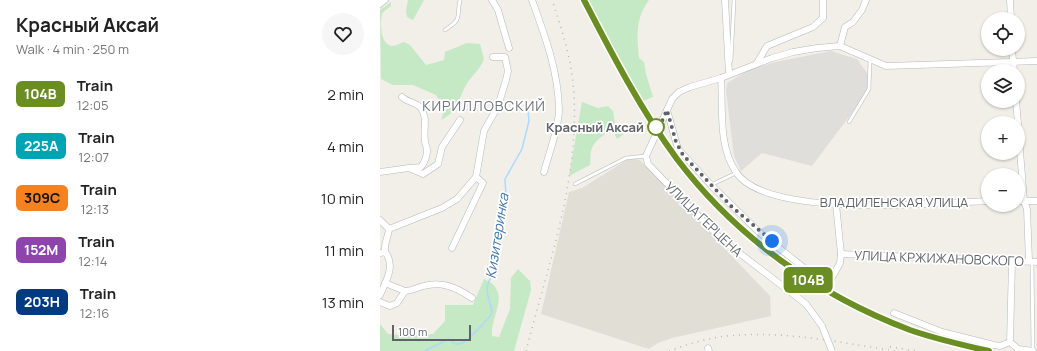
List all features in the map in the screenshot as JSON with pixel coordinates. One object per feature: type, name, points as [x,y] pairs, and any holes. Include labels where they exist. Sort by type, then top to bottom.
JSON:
[{"type":"street","points":[[380,4],[385,0]]},
{"type":"street","points":[[492,0],[498,10],[509,48]]},
{"type":"street","points":[[532,0],[551,51],[559,110],[556,128],[544,172]]},
{"type":"street","points":[[724,0],[729,72]]},
{"type":"street","points":[[757,63],[767,46],[813,27],[823,18],[823,0]]},
{"type":"street","points":[[840,46],[846,28],[853,22],[862,10],[866,0]]},
{"type":"street","points":[[1010,0],[1011,12]]},
{"type":"street","points":[[646,156],[672,99],[679,92],[690,87],[721,78],[729,72],[793,52],[840,46],[886,66],[1037,61]]},
{"type":"street","points":[[1013,56],[1013,62]]},
{"type":"street","points":[[389,229],[442,208],[457,199],[476,177],[484,131],[498,106],[508,71],[505,58],[493,57]]},
{"type":"street","points":[[721,78],[726,149],[736,173]]},
{"type":"street","points":[[380,172],[421,167],[425,162],[428,148],[425,142],[425,123],[423,112],[419,106],[408,102],[402,97]]},
{"type":"street","points":[[667,110],[678,148],[711,185],[760,232],[802,266],[826,282],[830,281],[840,263],[841,254],[836,204]]},
{"type":"street","points":[[409,168],[423,174],[438,164],[442,148],[460,120]]},
{"type":"street","name":"УЛИЦА ГЕРЦЕНА","points":[[646,156],[648,164],[704,221],[752,264],[806,304],[822,326],[832,351]]},
{"type":"street","name":"ВЛАДИЛЕНСКАЯ УЛИЦА","points":[[736,173],[750,186],[763,192],[803,202],[836,204],[981,202]]},
{"type":"street","points":[[452,248],[484,183],[476,177]]},
{"type":"street","points":[[1025,201],[1037,200]]},
{"type":"street","points":[[1025,206],[1027,209],[1033,261]]},
{"type":"street","points":[[380,220],[389,229],[389,236],[384,243],[382,252],[390,257],[391,264],[380,295]]},
{"type":"street","name":"УЛИЦА КРЖИЖАНОВСКОГО","points":[[841,254],[1012,262],[1033,261]]},
{"type":"street","points":[[1010,342],[1012,262]]},
{"type":"street","points":[[385,283],[405,291],[413,291],[420,287],[434,284],[446,285],[457,288],[472,298]]},
{"type":"street","points":[[380,302],[390,306],[397,302],[405,291]]},
{"type":"street","points":[[894,313],[942,332],[994,345],[1000,346],[1010,342]]},
{"type":"street","points":[[1010,342],[1018,349],[1033,351]]},
{"type":"lane","points":[[444,30],[458,22],[460,16],[460,0]]},
{"type":"lane","points":[[729,72],[734,0]]},
{"type":"lane","points":[[849,122],[869,89],[870,60]]},
{"type":"lane","points":[[574,184],[626,158],[646,156]]},
{"type":"lane","points":[[711,185],[736,173]]},
{"type":"lane","points":[[1033,261],[1033,351]]},
{"type":"shaded area","points":[[831,51],[857,59],[869,76],[867,93],[812,166],[762,153],[741,171],[734,156],[726,91],[727,83],[747,71],[775,62]]},
{"type":"shaded area","points":[[630,158],[640,160],[770,296],[771,316],[672,338],[658,343],[649,349],[541,314],[569,192],[582,188]]},
{"type":"green space","points":[[408,0],[424,0],[413,20],[407,17],[406,11]]},
{"type":"green space","points":[[585,0],[649,0],[644,7],[639,21],[638,42],[639,58],[644,62],[653,97],[643,101],[604,40]]},
{"type":"green space","points":[[391,2],[391,6],[382,14],[381,18],[381,28],[385,41],[392,46],[404,42],[410,45],[426,65],[444,60],[445,52],[467,43],[480,44],[484,59],[482,63],[466,85],[457,105],[447,117],[441,120],[444,110],[436,95],[413,85],[393,85],[381,79],[380,10]]},
{"type":"green space","points":[[582,102],[598,108],[608,106],[613,111],[615,123],[624,134],[617,139],[612,129],[602,136],[592,147],[590,165],[569,176]]},
{"type":"green space","points":[[518,269],[530,281],[531,290],[514,351],[380,351],[380,324],[388,334],[410,336],[433,334],[445,321],[445,305],[473,305],[484,279],[493,284],[499,297],[492,328],[492,336],[499,337],[510,309],[511,278]]},
{"type":"waterway","name":"Кизитеринка","points":[[425,351],[449,339],[455,344],[462,343],[468,339],[492,313],[487,289],[490,279],[494,273],[493,267],[498,252],[506,196],[505,179],[522,149],[529,121],[527,102]]},
{"type":"railway","points":[[526,351],[561,218],[573,151],[574,117],[572,72],[565,41],[552,0]]},
{"type":"railway","points":[[584,0],[639,101],[677,159],[700,188],[753,239],[812,282],[843,300],[876,316],[910,330],[949,342],[989,351]]},
{"type":"railway","points":[[669,351],[719,337],[741,335],[807,338],[895,351]]},
{"type":"railway","points":[[890,347],[918,351]]},
{"type":"train","name":"104В","points":[[584,0],[636,95],[677,159],[727,216],[755,241],[785,265],[816,285],[843,301],[877,317],[948,342],[989,351]]},
{"type":"place","name":"Красный Аксай","points":[[656,127]]},
{"type":"district","name":"КИРИЛЛОВСКИЙ","points":[[484,106]]},
{"type":"route","points":[[656,127],[658,130],[667,110],[678,148],[683,155],[732,207],[772,241]]}]
